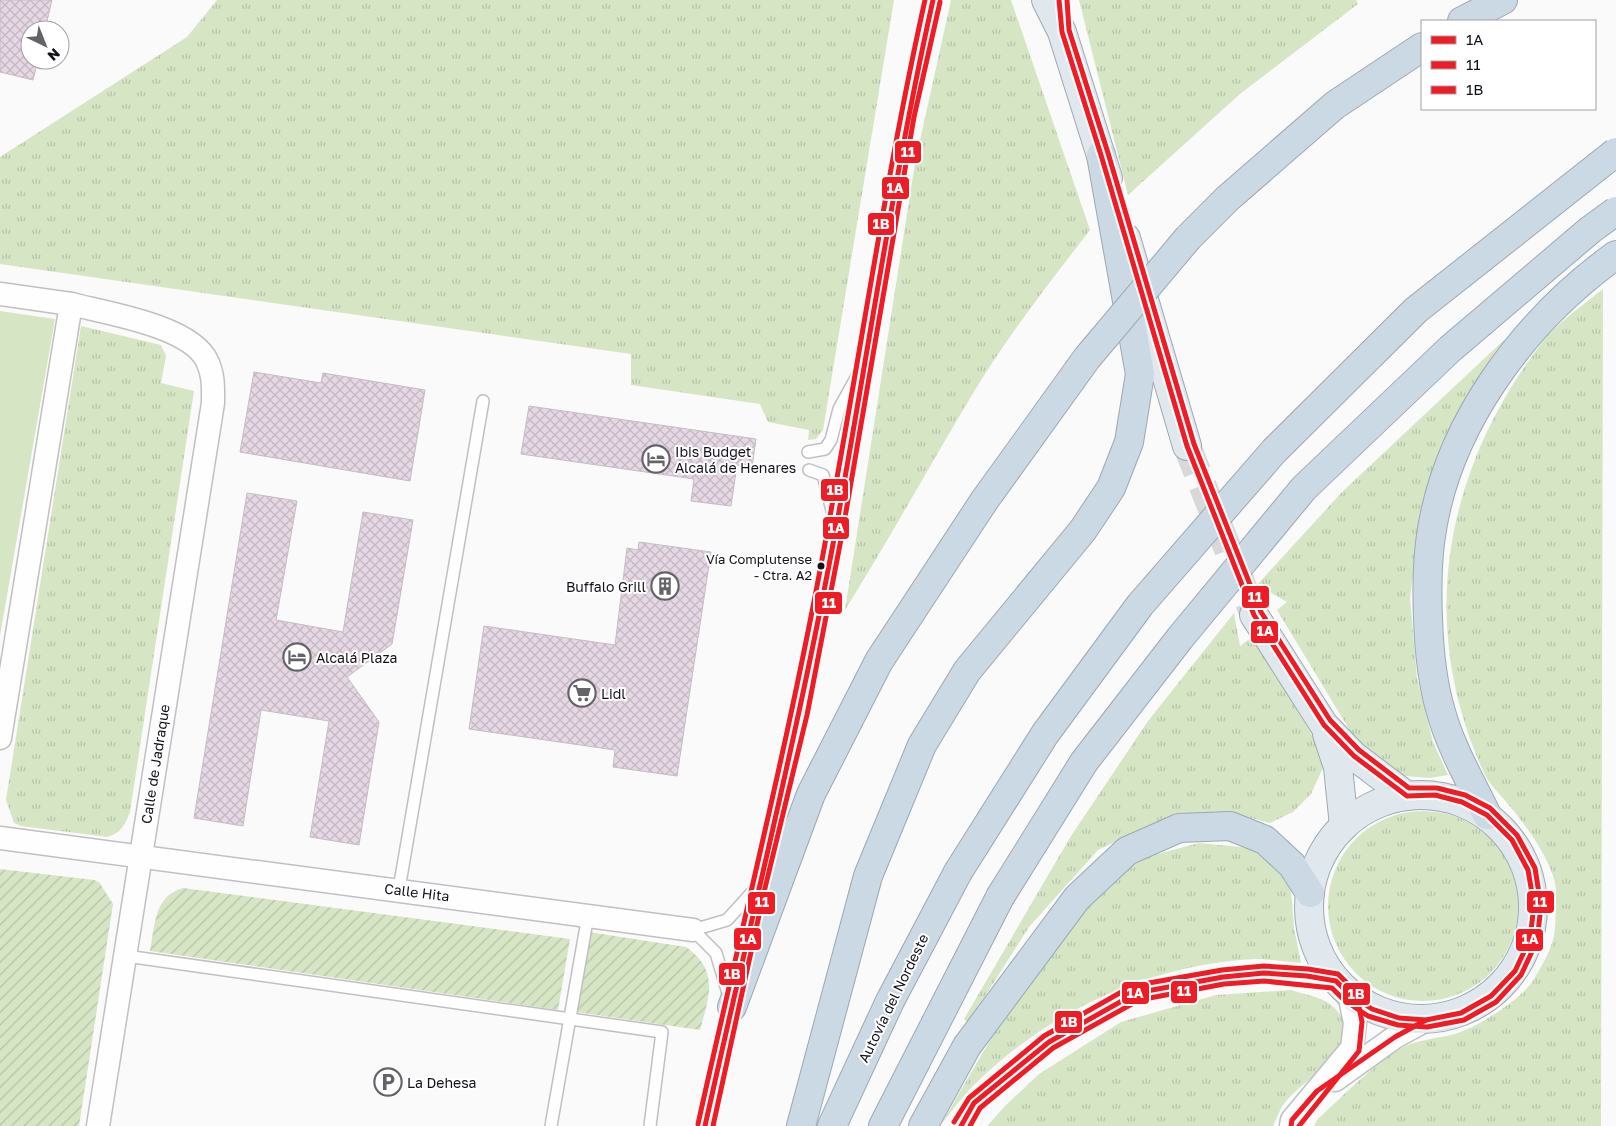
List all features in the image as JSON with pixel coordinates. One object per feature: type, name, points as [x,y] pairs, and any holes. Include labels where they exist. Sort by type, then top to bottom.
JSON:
[{"type":"highway","points":[[1464,20],[1503,0]]},
{"type":"highway","points":[[732,1007],[811,794],[879,661],[984,501],[1087,358],[1188,238],[1228,198],[1336,104],[1421,48]]},
{"type":"highway","name":"Autovía del Nordeste","points":[[832,1126],[890,1000],[958,872],[1045,734],[1140,604],[1274,451],[1416,310],[1616,152]]},
{"type":"highway","points":[[801,1126],[868,876],[922,745],[967,671],[1084,530],[1110,488],[1129,442],[1140,374],[1101,154]]},
{"type":"highway","points":[[883,1126],[1000,897],[1084,762],[1180,638],[1304,488],[1450,349],[1590,230],[1616,211]]},
{"type":"highway","points":[[1487,816],[1458,756],[1441,712],[1429,650],[1427,586],[1430,541],[1440,498],[1455,452],[1474,413],[1513,353],[1552,307],[1616,255]]},
{"type":"highway","points":[[923,1126],[967,1046],[1077,898],[1127,851],[1179,828],[1230,826],[1265,840],[1292,865],[1310,893]]},
{"type":"main road","points":[[1046,0],[1062,32],[1101,154],[1186,446]]},
{"type":"main road","points":[[1059,0],[1062,32]]},
{"type":"main road","points":[[1254,616],[1324,725],[1354,756],[1407,796]]},
{"type":"main road","points":[[1324,725],[1338,767],[1344,826]]},
{"type":"main road","points":[[1435,795],[1462,802],[1487,816],[1512,840],[1528,870],[1534,905],[1530,939],[1515,970],[1491,996],[1460,1013],[1426,1020],[1399,1018],[1372,1009],[1343,988],[1319,955],[1310,924],[1310,893],[1316,868],[1328,846],[1344,826],[1373,806],[1407,796],[1435,795]]},
{"type":"street","name":"Calle de Jadraque","points":[[0,294],[71,304],[151,324],[172,332],[193,345],[207,359],[214,378],[213,403],[98,1126]]},
{"type":"street","points":[[0,738],[71,304]]},
{"type":"street","name":"Calle Hita","points":[[0,838],[140,858],[398,889],[692,930]]},
{"type":"street","points":[[1291,1126],[1292,1120],[1352,1048],[1355,1023],[1343,988]]},
{"type":"street","points":[[1317,1091],[1395,1038],[1426,1020]]},
{"type":"lane","points":[[705,1126],[758,886],[800,714],[836,528],[907,116],[933,0]]},
{"type":"lane","points":[[808,452],[825,449],[831,440],[839,409],[864,363]]},
{"type":"lane","points":[[398,889],[483,400]]},
{"type":"lane","points":[[809,470],[823,475],[836,528]]},
{"type":"lane","name":"Calle Hita","points":[[692,930],[727,920],[758,886]]},
{"type":"lane","points":[[551,1126],[588,915]]},
{"type":"lane","points":[[692,930],[716,953],[732,1007]]},
{"type":"lane","points":[[126,956],[662,1032],[650,1126]]},
{"type":"lane","points":[[961,1126],[974,1103],[1049,1042],[1136,993],[1223,977],[1264,973],[1307,976],[1343,988]]},
{"type":"green space","points":[[217,0],[894,0],[823,430],[816,439],[808,440],[809,430],[768,422],[760,404],[631,385],[631,354],[0,264],[0,157],[187,37]]},
{"type":"green space","points":[[951,0],[1011,0],[1090,230],[1030,308],[988,369],[845,610],[915,163]]},
{"type":"green space","points":[[1079,0],[1356,0],[1358,4],[1240,94],[1128,195]]},
{"type":"green space","points":[[1603,289],[1601,1126],[1314,1126],[1317,1120],[1357,1083],[1400,1049],[1420,1041],[1464,1031],[1508,1005],[1532,982],[1544,962],[1553,940],[1556,903],[1555,883],[1548,862],[1529,830],[1487,779],[1464,719],[1451,663],[1447,607],[1450,552],[1462,498],[1481,445],[1508,393],[1548,336],[1570,315]]},
{"type":"green space","points":[[0,311],[55,319],[0,636]]},
{"type":"green space","points":[[81,326],[161,345],[166,356],[161,383],[194,391],[130,812],[120,830],[107,837],[21,826],[14,823],[6,800]]},
{"type":"green space","points":[[1505,339],[1458,415],[1423,506],[1410,597],[1417,678],[1433,742],[1448,775],[1430,778],[1403,776],[1376,764],[1355,739],[1277,610],[1287,602],[1257,585],[1342,492]]},
{"type":"green space","points":[[1234,613],[1240,646],[1252,637],[1327,759],[1311,794],[1293,812],[1270,823],[1238,815],[1202,813],[1155,823],[1098,850],[1029,927],[968,1023],[964,1019],[1071,836],[1148,721]]},
{"type":"green space","points":[[1423,811],[1459,818],[1476,827],[1490,839],[1502,853],[1511,870],[1518,906],[1511,942],[1502,959],[1490,973],[1476,985],[1459,994],[1423,1001],[1387,994],[1370,985],[1356,973],[1344,959],[1335,942],[1328,906],[1335,870],[1344,853],[1356,839],[1370,827],[1387,818]]},
{"type":"green space","points":[[1199,843],[1250,848],[1276,867],[1291,890],[1294,928],[1301,963],[1256,959],[1217,963],[1179,970],[1141,981],[1105,995],[1037,1033],[1006,1056],[972,1087],[940,1126],[1013,1001],[1075,913],[1113,876],[1150,856]]},
{"type":"green space","points":[[0,869],[94,880],[99,882],[113,904],[79,1126],[0,1126]]},
{"type":"green space","points":[[183,888],[570,939],[558,1010],[150,951],[155,922],[161,905],[173,892]]},
{"type":"green space","points":[[589,932],[686,947],[697,956],[704,965],[709,985],[700,1030],[576,1012]]},
{"type":"green space","points":[[1291,990],[1327,1002],[1342,1018],[1346,1031],[1342,1044],[1334,1056],[1286,1102],[1273,1126],[987,1126],[1039,1074],[1121,1022],[1216,995]]},
{"type":"building","points":[[0,0],[52,0],[47,20],[20,20],[20,70],[36,70],[33,80],[0,72]]},
{"type":"building","points":[[254,372],[321,383],[323,373],[425,390],[410,481],[240,452]]},
{"type":"building","name":"Ibis Budget Alcalá de Henares","points":[[529,406],[756,439],[752,467],[737,465],[731,506],[691,501],[694,479],[521,454]]},
{"type":"building","name":"Alcalá Plaza","points":[[247,493],[297,501],[276,620],[343,632],[363,512],[413,520],[392,644],[347,677],[379,722],[359,845],[310,837],[329,721],[261,710],[243,826],[194,818]]},
{"type":"building","name":"Lidl","points":[[639,542],[711,552],[677,776],[613,767],[615,750],[469,729],[484,626],[615,645],[627,548],[638,550]]},
{"type":"tunnel","points":[[1187,446],[1254,615]]},
{"type":"transit line","name":"1B","points":[[698,1124],[799,677],[840,461],[898,131],[925,0]]},
{"type":"transit line","name":"1A","points":[[705,1126],[790,753],[822,603],[906,132],[933,0]]},
{"type":"transit line","name":"1A","points":[[961,1126],[974,1103],[1049,1042],[1136,993],[1223,977],[1264,973],[1307,976],[1336,981],[1349,994],[1372,1009],[1399,1018],[1426,1020],[1461,1013],[1491,996],[1515,971],[1530,939],[1534,905],[1528,870],[1512,840],[1487,815],[1462,802],[1435,795],[1407,796],[1354,756],[1324,725],[1254,615],[1187,446],[1101,155],[1062,32],[1059,0]]},
{"type":"transit line","name":"11","points":[[970,1126],[980,1108],[1053,1048],[1139,1000],[1224,984],[1264,981],[1332,988],[1344,1000],[1368,1016],[1398,1025],[1427,1027],[1464,1020],[1496,1002],[1521,975],[1537,941],[1541,906],[1535,868],[1517,835],[1490,808],[1465,795],[1437,788],[1409,788],[1359,750],[1330,720],[1261,612],[1194,444],[1108,153],[1069,30],[1067,0]]},
{"type":"transit line","name":"11","points":[[713,1126],[765,888],[807,715],[843,529],[914,117],[940,2]]},
{"type":"transit line","name":"1B","points":[[954,1122],[969,1098],[1044,1036],[1132,986],[1222,970],[1264,966],[1308,969],[1338,974],[1356,992],[1362,1022],[1359,1051],[1299,1126]]},
{"type":"transit line","name":"1A","points":[[1291,1126],[1292,1120],[1317,1091],[1395,1037],[1426,1020]]},
{"type":"place","name":"Ibis Budget Alcalá de Henares","points":[[656,459]]},
{"type":"place","name":"Vía Complutense - Ctra. A2","points":[[821,566]]},
{"type":"place","name":"Buffalo Grill","points":[[665,586]]},
{"type":"place","name":"Alcalá Plaza","points":[[297,657]]},
{"type":"place","name":"Lidl","points":[[582,693]]},
{"type":"place","name":"La Dehesa","points":[[388,1082]]}]
